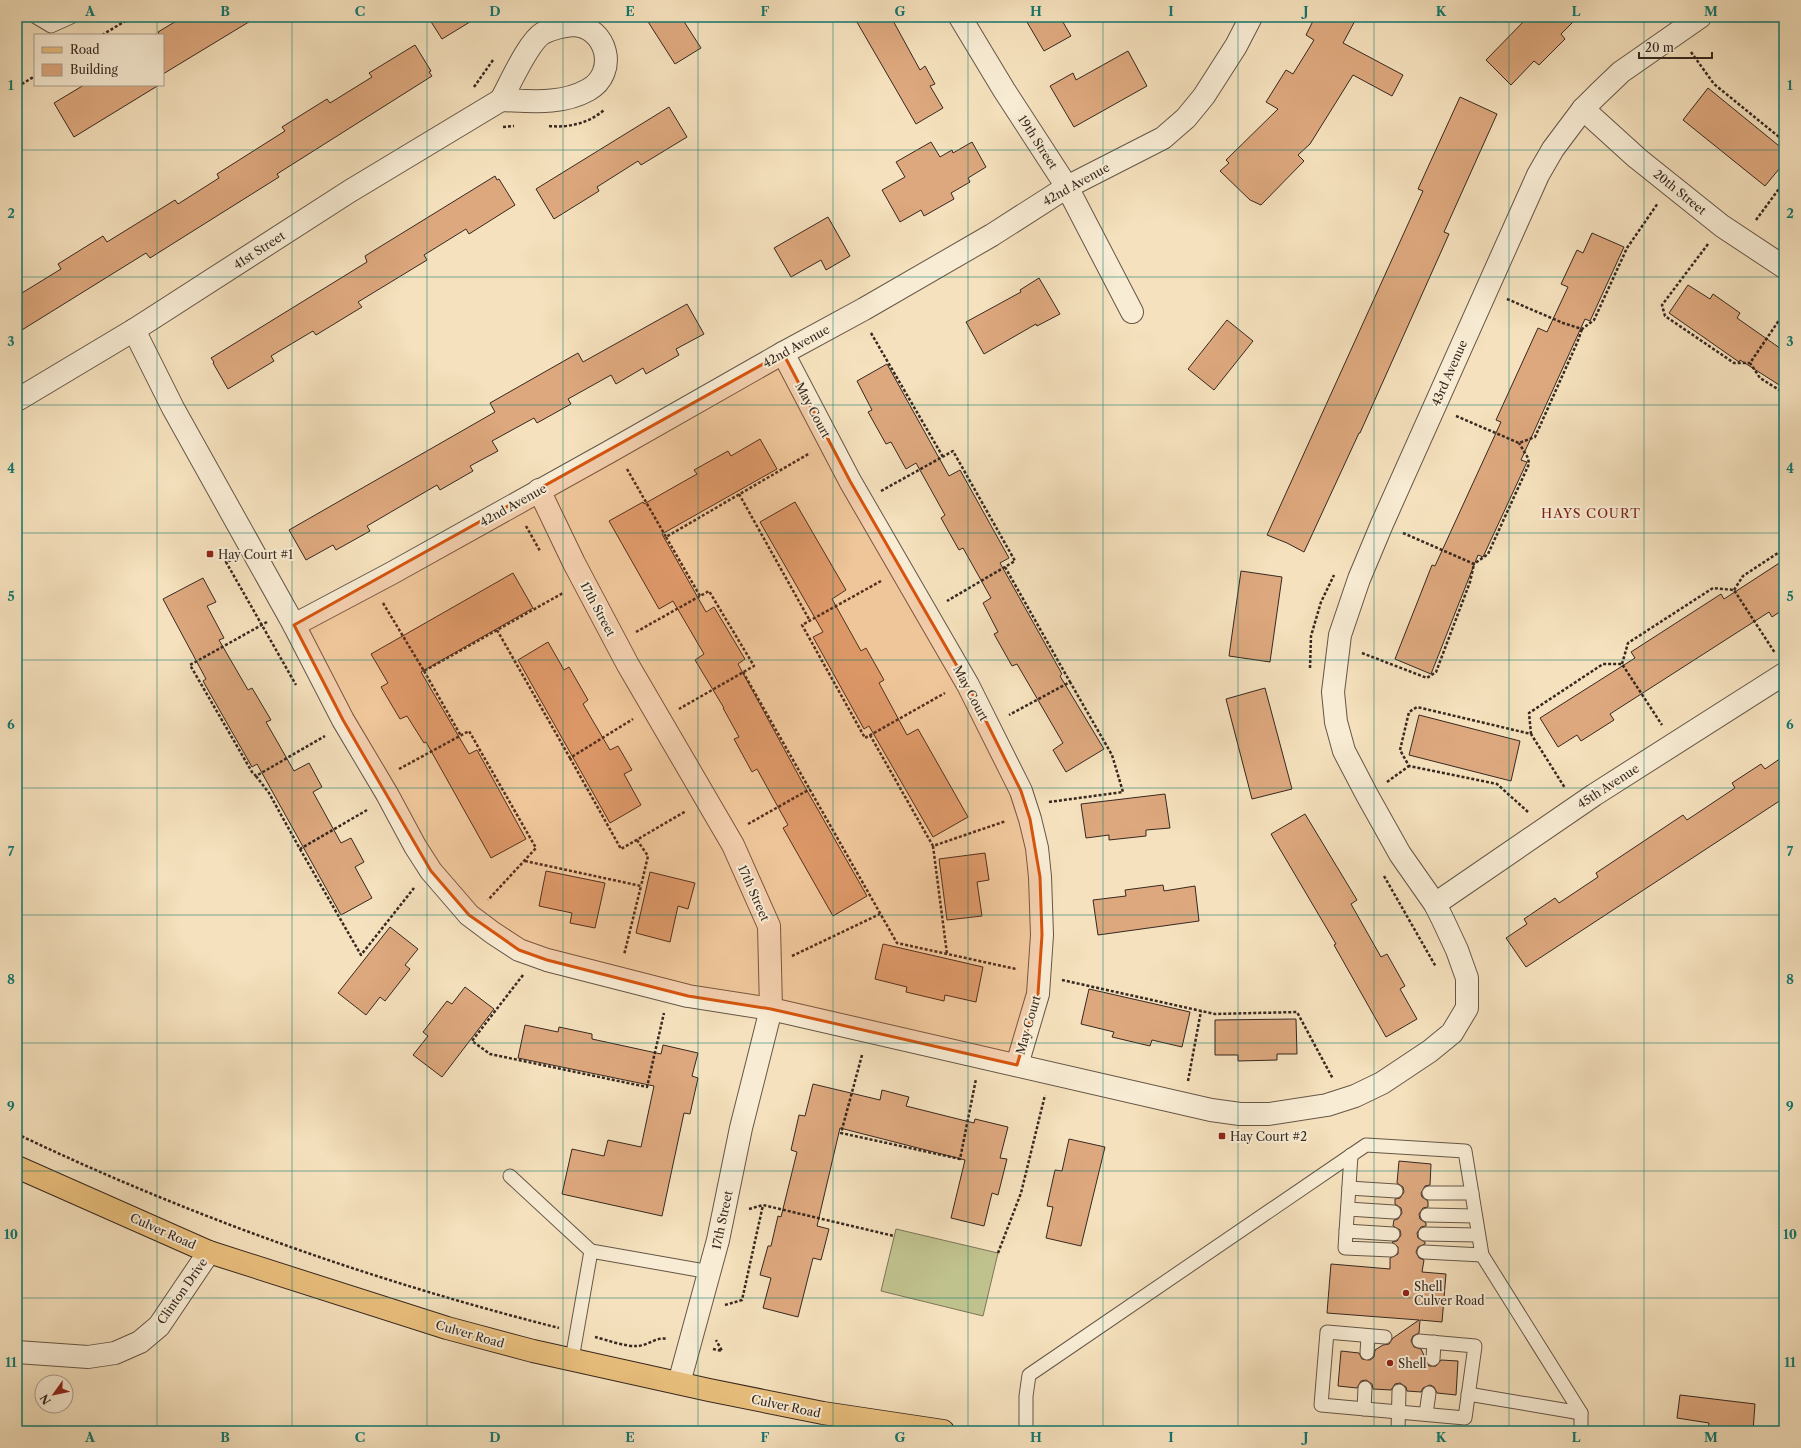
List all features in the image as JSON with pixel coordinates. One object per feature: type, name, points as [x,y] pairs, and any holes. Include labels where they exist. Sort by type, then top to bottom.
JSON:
[{"type":"main road","name":"Culver Road","points":[[17,1167],[209,1252],[447,1328],[534,1351],[823,1413],[943,1431]]},
{"type":"street","name":"19th Street","points":[[960,17],[1004,90],[1067,187],[1132,312]]},
{"type":"street","name":"42nd Avenue","points":[[294,625],[372,584],[870,305],[992,235],[1067,187],[1163,138],[1186,118],[1204,96],[1236,46],[1251,17]]},
{"type":"street","name":"43rd Avenue","points":[[134,330],[173,408],[217,484],[294,625],[343,720],[379,780],[414,846],[431,871],[472,917],[519,950],[547,960],[688,996],[771,1009],[1017,1064],[1211,1110],[1240,1114],[1268,1114],[1327,1105],[1355,1096],[1382,1083],[1430,1051],[1452,1033],[1467,1008],[1467,978],[1457,950],[1435,904],[1400,854],[1365,792],[1344,751],[1336,722],[1333,692],[1338,644],[1359,579],[1486,289],[1538,175],[1553,149],[1583,109],[1621,72],[1700,17]]},
{"type":"street","points":[[583,25],[591,30],[600,39],[606,52],[606,66],[601,80],[590,90],[575,96],[551,102],[501,100],[527,52],[542,34],[557,27],[583,25]]},
{"type":"street","name":"41st Street","points":[[17,400],[134,330],[350,192],[501,100]]},
{"type":"street","name":"20th Street","points":[[1583,109],[1637,158],[1722,226],[1784,268]]},
{"type":"street","name":"May Court","points":[[782,353],[829,441],[966,681],[1021,791],[1037,848],[1040,877],[1042,935],[1038,994],[1017,1064]]},
{"type":"street","name":"17th Street","points":[[539,490],[574,563],[616,643],[727,835],[769,926],[771,1009],[741,1128],[718,1240],[679,1383]]},
{"type":"street","name":"45th Avenue","points":[[1435,904],[1576,806],[1784,674]]},
{"type":"street","name":"Clinton Drive","points":[[17,1352],[88,1357],[115,1353],[140,1342],[159,1326],[209,1252]]},
{"type":"lane","points":[[36,17],[51,26],[71,17]]},
{"type":"lane","points":[[1026,1431],[1029,1375],[1366,1145],[1466,1151],[1482,1255],[1581,1412],[1580,1431]]},
{"type":"lane","points":[[1351,1155],[1345,1248],[1391,1250]]},
{"type":"lane","points":[[510,1176],[590,1251],[710,1272]]},
{"type":"lane","points":[[1349,1188],[1396,1191]]},
{"type":"lane","points":[[1429,1193],[1472,1194]]},
{"type":"lane","points":[[1348,1209],[1394,1212]]},
{"type":"lane","points":[[1427,1215],[1475,1216]]},
{"type":"lane","points":[[1346,1231],[1393,1234]]},
{"type":"lane","points":[[1426,1234],[1478,1235]]},
{"type":"lane","points":[[572,1359],[590,1251]]},
{"type":"lane","points":[[1424,1252],[1482,1255]]},
{"type":"lane","points":[[1385,1337],[1327,1332],[1321,1405],[1465,1418],[1475,1346],[1418,1341]]},
{"type":"lane","points":[[1367,1353],[1368,1336]]},
{"type":"lane","points":[[1433,1359],[1434,1342]]},
{"type":"lane","points":[[1364,1409],[1365,1388]]},
{"type":"lane","points":[[1398,1431],[1399,1391]]},
{"type":"lane","points":[[1426,1414],[1429,1393]]},
{"type":"lane","points":[[1468,1394],[1581,1412]]},
{"type":"path","points":[[104,34],[132,17]]},
{"type":"path","points":[[1678,33],[1714,84],[1784,141]]},
{"type":"path","points":[[17,75],[22,84],[34,77]]},
{"type":"path","points":[[548,126],[562,127],[582,123],[596,116],[605,109]]},
{"type":"path","points":[[497,130],[519,125]]},
{"type":"path","points":[[1754,224],[1784,182]]},
{"type":"path","points":[[1519,443],[1535,437],[1582,329],[1594,320],[1626,248],[1672,185]]},
{"type":"path","points":[[1722,226],[1662,305],[1665,316],[1734,363],[1750,363]]},
{"type":"path","points":[[1486,289],[1563,323],[1582,329]]},
{"type":"path","points":[[1750,363],[1784,312]]},
{"type":"path","points":[[1750,363],[1760,378],[1784,393]]},
{"type":"path","points":[[1311,636],[1338,644],[1427,678],[1436,672],[1470,582],[1474,564],[1488,554],[1528,464],[1528,458],[1519,443],[1434,407]]},
{"type":"path","points":[[666,537],[829,441]]},
{"type":"path","points":[[616,448],[700,596]]},
{"type":"path","points":[[876,494],[953,451],[1015,561],[946,601]]},
{"type":"path","points":[[739,494],[810,621]]},
{"type":"path","points":[[514,505],[541,552]]},
{"type":"path","points":[[1382,524],[1474,564]]},
{"type":"path","points":[[251,548],[226,562],[298,687]]},
{"type":"path","points":[[1734,590],[1743,576],[1784,549]]},
{"type":"path","points":[[933,846],[1042,808],[1040,803],[1123,792],[1112,755],[1005,567]]},
{"type":"path","points":[[901,569],[802,625],[865,738],[966,681]]},
{"type":"path","points":[[1310,671],[1311,636],[1321,602],[1334,573]]},
{"type":"path","points":[[372,584],[461,736]]},
{"type":"path","points":[[1674,744],[1622,664],[1628,643],[1713,588],[1734,590]]},
{"type":"path","points":[[1734,590],[1776,655]]},
{"type":"path","points":[[570,758],[636,718],[642,730],[754,666],[709,591],[616,643]]},
{"type":"path","points":[[424,671],[564,592],[568,599]]},
{"type":"path","points":[[497,630],[621,849],[688,810],[691,816]]},
{"type":"path","points":[[1576,806],[1531,734],[1529,713],[1603,664],[1622,664]]},
{"type":"path","points":[[744,672],[897,943],[1215,1014],[1297,1012],[1333,1079]]},
{"type":"path","points":[[1003,718],[1070,682]]},
{"type":"path","points":[[1531,734],[1417,707],[1409,712],[1400,750],[1409,766],[1497,784],[1545,828]]},
{"type":"path","points":[[321,729],[329,742]]},
{"type":"path","points":[[379,780],[469,731],[536,848],[472,917]]},
{"type":"path","points":[[870,735],[933,846],[947,954]]},
{"type":"path","points":[[256,776],[269,793],[361,955],[415,887]]},
{"type":"path","points":[[727,835],[810,789]]},
{"type":"path","points":[[364,804],[371,816]]},
{"type":"path","points":[[300,849],[367,810]]},
{"type":"path","points":[[618,978],[648,856],[637,840]]},
{"type":"path","points":[[524,861],[640,886]]},
{"type":"path","points":[[1380,869],[1437,968]]},
{"type":"path","points":[[411,881],[418,893]]},
{"type":"path","points":[[770,966],[880,914]]},
{"type":"path","points":[[518,973],[530,978]]},
{"type":"path","points":[[523,975],[472,1041],[490,1054],[647,1087],[664,1013]]},
{"type":"path","points":[[1185,1104],[1201,1011]]},
{"type":"path","points":[[657,1012],[671,1015]]},
{"type":"path","points":[[855,1052],[870,1056]]},
{"type":"path","points":[[862,1054],[841,1133],[960,1159],[976,1079]]},
{"type":"path","points":[[1327,1081],[1340,1076]]},
{"type":"path","points":[[968,1078],[983,1081]]},
{"type":"path","points":[[1037,1093],[1053,1096]]},
{"type":"path","points":[[998,1253],[1021,1193],[1045,1095]]},
{"type":"path","points":[[17,1134],[74,1162],[222,1223],[370,1274],[577,1333],[636,1346],[646,1345],[662,1338],[722,1351],[713,1335]]},
{"type":"path","points":[[722,1307],[742,1300],[764,1205]]},
{"type":"path","points":[[748,1209],[764,1205],[894,1236]]},
{"type":"highlighted area","points":[[783,353],[850,481],[968,685],[1021,791],[1030,819],[1040,877],[1042,935],[1038,994],[1017,1065],[771,1009],[688,996],[547,960],[519,950],[469,915],[431,871],[343,720],[294,625]]},
{"type":"green space","points":[[896,1229],[998,1253],[983,1316],[881,1291]]},
{"type":"building","points":[[183,17],[257,17],[164,73],[164,34],[159,34],[158,32]]},
{"type":"building","points":[[428,17],[478,17],[442,39]]},
{"type":"building","points":[[645,17],[681,17],[701,48],[675,64]]},
{"type":"building","points":[[854,17],[891,17],[920,70],[925,66],[935,84],[930,86],[943,108],[916,124]]},
{"type":"building","points":[[1024,17],[1060,17],[1071,36],[1044,51]]},
{"type":"building","points":[[1315,17],[1357,17],[1343,43],[1403,75],[1392,96],[1353,75],[1310,144],[1298,155],[1304,161],[1261,205],[1250,200],[1220,171],[1229,163],[1226,160],[1278,109],[1266,102],[1286,70],[1293,74],[1314,40],[1306,35]]},
{"type":"building","points":[[1528,17],[1578,17],[1561,34],[1565,39],[1539,65],[1534,61],[1511,85],[1486,60]]},
{"type":"building","points":[[415,45],[431,71],[429,72],[432,76],[277,174],[279,177],[150,258],[146,253],[17,333],[17,296],[61,269],[58,264],[103,236],[107,242],[175,200],[178,204],[219,178],[217,174],[285,131],[282,127],[327,99],[330,103],[372,77],[369,73]]},
{"type":"building","points":[[1128,51],[1147,86],[1074,127],[1050,86],[1073,73],[1076,80]]},
{"type":"building","points":[[82,86],[157,86],[74,137],[54,103]]},
{"type":"building","points":[[1708,88],[1784,150],[1784,163],[1765,186],[1683,120]]},
{"type":"building","points":[[1460,97],[1497,114],[1444,232],[1449,234],[1360,433],[1304,552],[1267,535],[1423,191],[1418,189]]},
{"type":"building","points":[[669,107],[687,137],[641,165],[638,161],[597,187],[599,191],[554,219],[536,189]]},
{"type":"building","points":[[931,142],[940,157],[952,150],[953,153],[972,142],[986,167],[968,178],[970,182],[951,193],[954,199],[924,216],[921,210],[900,222],[882,190],[905,177],[896,162]]},
{"type":"building","points":[[495,176],[497,180],[499,179],[515,205],[469,234],[466,229],[424,255],[427,260],[358,302],[362,307],[316,335],[313,331],[271,356],[274,361],[228,389],[211,358],[367,262],[365,256]]},
{"type":"building","points":[[828,217],[850,256],[826,270],[821,260],[791,277],[774,248]]},
{"type":"building","points":[[1592,233],[1624,247],[1590,321],[1585,319],[1521,460],[1527,462],[1483,557],[1478,555],[1431,674],[1395,659],[1432,565],[1435,566],[1501,422],[1496,420],[1538,328],[1547,332],[1568,287],[1561,284],[1577,250],[1583,253]]},
{"type":"building","points":[[1039,278],[1060,314],[1037,326],[1036,324],[984,354],[966,322],[1021,292],[1020,290]]},
{"type":"building","points":[[1688,285],[1710,299],[1713,294],[1740,313],[1737,318],[1784,351],[1784,388],[1740,360],[1739,362],[1669,313]]},
{"type":"building","points":[[687,304],[704,334],[676,349],[679,355],[646,374],[643,368],[616,384],[611,375],[568,399],[571,404],[537,423],[534,418],[492,441],[498,451],[470,466],[473,471],[440,490],[437,485],[367,526],[370,531],[336,550],[333,545],[306,560],[289,530],[495,412],[490,403],[578,353],[583,362]]},
{"type":"building","points":[[1227,320],[1253,341],[1214,390],[1188,369]]},
{"type":"building","points":[[887,364],[949,476],[960,470],[1009,558],[1000,563],[1062,674],[1060,676],[1104,749],[1066,772],[1053,750],[1063,743],[1017,664],[1012,666],[994,634],[998,632],[983,603],[991,598],[963,548],[959,550],[941,518],[945,515],[916,463],[906,469],[891,442],[886,444],[868,412],[872,410],[857,381]]},
{"type":"building","points":[[760,439],[777,469],[662,534],[706,612],[714,607],[745,659],[738,664],[801,780],[867,896],[833,916],[783,828],[788,825],[757,769],[752,772],[734,739],[739,737],[724,708],[695,660],[704,654],[673,601],[659,609],[609,521],[643,502],[644,504],[697,474],[694,470],[728,451],[731,456]]},
{"type":"building","points":[[795,502],[846,590],[832,599],[861,651],[866,648],[884,680],[879,683],[907,735],[918,729],[968,817],[933,837],[869,726],[864,729],[813,637],[823,632],[760,522]]},
{"type":"building","points":[[1784,560],[1784,609],[1772,617],[1769,612],[1610,714],[1614,720],[1581,741],[1577,735],[1558,747],[1540,718],[1635,658],[1631,652],[1721,594],[1724,599]]},
{"type":"building","points":[[1241,571],[1282,577],[1270,662],[1229,656]]},
{"type":"building","points":[[513,573],[533,608],[421,672],[469,754],[477,750],[526,839],[491,858],[426,742],[424,743],[407,716],[400,719],[381,687],[388,683],[371,654]]},
{"type":"building","points":[[203,578],[216,602],[207,606],[224,638],[219,640],[248,690],[252,688],[271,720],[266,722],[294,771],[309,763],[322,787],[313,792],[341,843],[351,838],[364,862],[355,867],[372,898],[341,915],[257,764],[252,767],[203,681],[206,679],[163,599]]},
{"type":"building","points":[[548,642],[564,670],[569,667],[588,700],[583,704],[610,750],[618,746],[632,770],[624,774],[641,805],[610,823],[518,660]]},
{"type":"building","points":[[1265,688],[1292,789],[1252,799],[1226,699]]},
{"type":"building","points":[[1419,715],[1520,741],[1511,781],[1409,755]]},
{"type":"building","points":[[1784,756],[1784,798],[1526,967],[1506,938],[1527,924],[1524,919],[1555,898],[1559,903],[1598,877],[1596,873],[1683,815],[1687,820],[1735,788],[1732,783],[1761,764],[1765,769]]},
{"type":"building","points":[[1165,794],[1170,828],[1146,830],[1146,836],[1109,840],[1109,835],[1086,838],[1081,804]]},
{"type":"building","points":[[1305,814],[1357,900],[1351,904],[1381,957],[1387,954],[1405,986],[1400,989],[1417,1019],[1386,1037],[1334,945],[1336,944],[1271,834]]},
{"type":"building","points":[[985,853],[989,880],[977,882],[982,916],[947,920],[939,859]]},
{"type":"building","points":[[546,871],[605,883],[595,928],[570,923],[572,913],[539,906]]},
{"type":"building","points":[[650,872],[695,883],[688,909],[678,906],[670,942],[636,933]]},
{"type":"building","points":[[1163,885],[1164,891],[1195,886],[1199,921],[1098,935],[1093,900],[1126,896],[1125,890]]},
{"type":"building","points":[[390,927],[418,949],[405,965],[410,969],[385,1001],[380,997],[366,1015],[338,993]]},
{"type":"building","points":[[883,944],[983,967],[976,1002],[945,995],[944,1001],[906,992],[907,987],[875,979]]},
{"type":"building","points":[[465,987],[494,1009],[442,1077],[413,1055],[428,1036],[423,1032],[447,1001],[452,1004]]},
{"type":"building","points":[[1089,989],[1190,1012],[1182,1047],[1152,1040],[1150,1046],[1112,1037],[1114,1032],[1081,1024]]},
{"type":"building","points":[[1296,1019],[1297,1054],[1277,1054],[1277,1060],[1238,1061],[1238,1055],[1215,1055],[1215,1020]]},
{"type":"building","points":[[525,1025],[558,1032],[559,1027],[592,1034],[592,1039],[661,1054],[663,1045],[698,1053],[692,1076],[698,1078],[690,1114],[684,1113],[662,1216],[562,1194],[572,1149],[604,1156],[608,1140],[641,1147],[654,1086],[518,1058]]},
{"type":"building","points":[[813,1084],[880,1100],[882,1090],[909,1097],[906,1106],[974,1123],[975,1119],[1008,1127],[1000,1158],[1007,1159],[998,1195],[992,1193],[984,1226],[951,1218],[965,1160],[840,1128],[817,1226],[829,1229],[821,1260],[813,1258],[798,1317],[763,1308],[771,1278],[760,1275],[768,1246],[771,1246],[778,1216],[781,1217],[797,1152],[791,1150],[799,1115],[805,1116]]},
{"type":"building","points":[[1069,1139],[1105,1147],[1081,1246],[1046,1238],[1053,1207],[1047,1206],[1055,1170],[1062,1171]]},
{"type":"building","points":[[1399,1161],[1431,1164],[1430,1185],[1425,1186],[1421,1193],[1422,1197],[1428,1201],[1428,1207],[1423,1208],[1419,1214],[1420,1219],[1426,1223],[1426,1226],[1421,1227],[1417,1233],[1418,1238],[1425,1242],[1425,1244],[1418,1247],[1416,1252],[1419,1258],[1424,1260],[1422,1272],[1446,1274],[1442,1322],[1420,1320],[1419,1333],[1413,1336],[1411,1341],[1414,1347],[1421,1349],[1429,1366],[1436,1366],[1441,1360],[1458,1361],[1456,1395],[1437,1393],[1434,1387],[1430,1385],[1423,1388],[1421,1392],[1407,1391],[1406,1387],[1400,1383],[1395,1384],[1391,1390],[1373,1389],[1372,1384],[1366,1380],[1361,1381],[1357,1388],[1338,1386],[1341,1351],[1359,1353],[1362,1359],[1370,1360],[1374,1357],[1375,1350],[1383,1345],[1389,1344],[1393,1338],[1419,1320],[1327,1313],[1331,1264],[1390,1269],[1390,1258],[1398,1254],[1398,1247],[1392,1242],[1397,1241],[1401,1235],[1400,1230],[1393,1226],[1394,1220],[1398,1219],[1402,1213],[1401,1208],[1395,1204],[1395,1199],[1400,1198],[1404,1192],[1403,1187],[1397,1183]]},
{"type":"building","points":[[1680,1395],[1755,1404],[1753,1431],[1708,1430],[1709,1423],[1677,1418]]},
{"type":"place","name":"Hay Court #1","points":[[210,554]]},
{"type":"place","name":"Hay Court #2","points":[[1222,1136]]},
{"type":"place","name":"Shell Culver Road","points":[[1406,1293]]},
{"type":"place","name":"Shell","points":[[1390,1363]]},
{"type":"district","name":"HAYS COURT","points":[[1591,513]]}]
